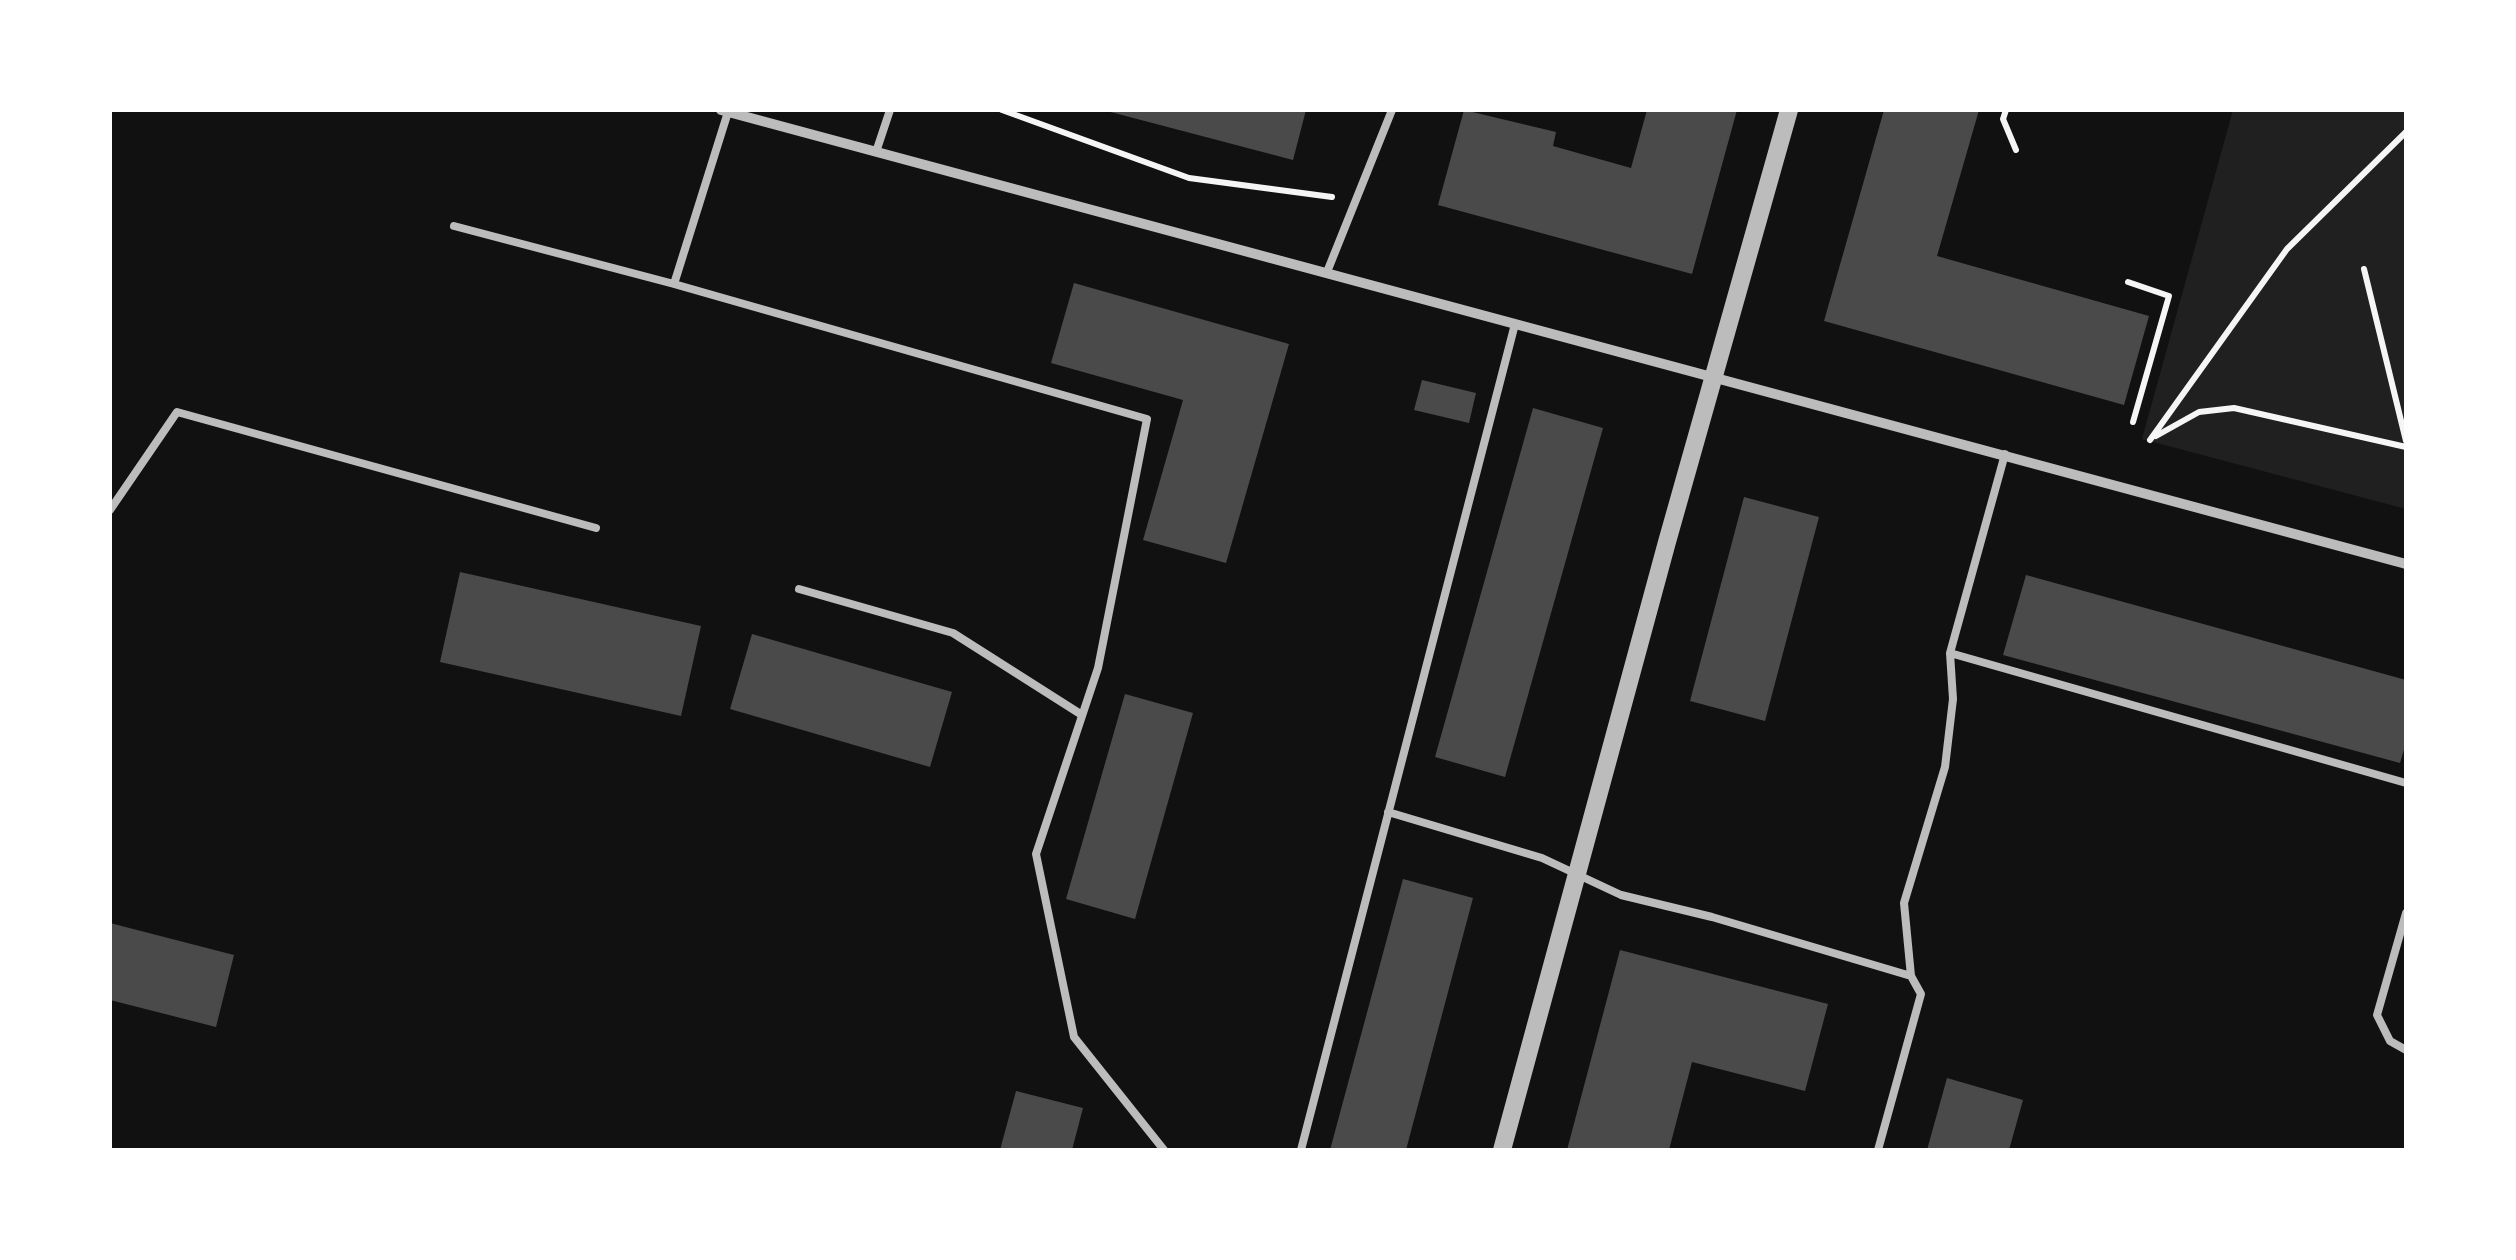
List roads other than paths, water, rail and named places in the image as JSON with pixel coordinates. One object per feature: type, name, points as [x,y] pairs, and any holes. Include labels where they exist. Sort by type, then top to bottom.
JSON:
[{"type":"street","points":[[1502,1150],[1789,110]]},
{"type":"street","points":[[725,111],[2406,564]]},
{"type":"lane","points":[[876,152],[890,110]]},
{"type":"lane","points":[[1327,272],[1392,110]]},
{"type":"lane","points":[[674,284],[725,111]]},
{"type":"lane","points":[[454,226],[674,284],[1147,419],[1098,668],[1036,854],[1074,1037],[1164,1150]]},
{"type":"lane","points":[[1301,1150],[1515,324]]},
{"type":"lane","points":[[110,510],[177,412],[596,528]]},
{"type":"lane","points":[[1878,1150],[1921,994],[1910,976],[1904,903],[1945,767],[1954,700],[1950,653],[2005,454]]},
{"type":"lane","points":[[798,588],[953,633],[1082,716]]},
{"type":"lane","points":[[1950,653],[2406,783]]},
{"type":"lane","points":[[1388,812],[1542,858],[1621,895],[1712,917],[1910,976]]},
{"type":"lane","points":[[2406,914],[2377,1015],[2390,1041],[2406,1050]]}]
